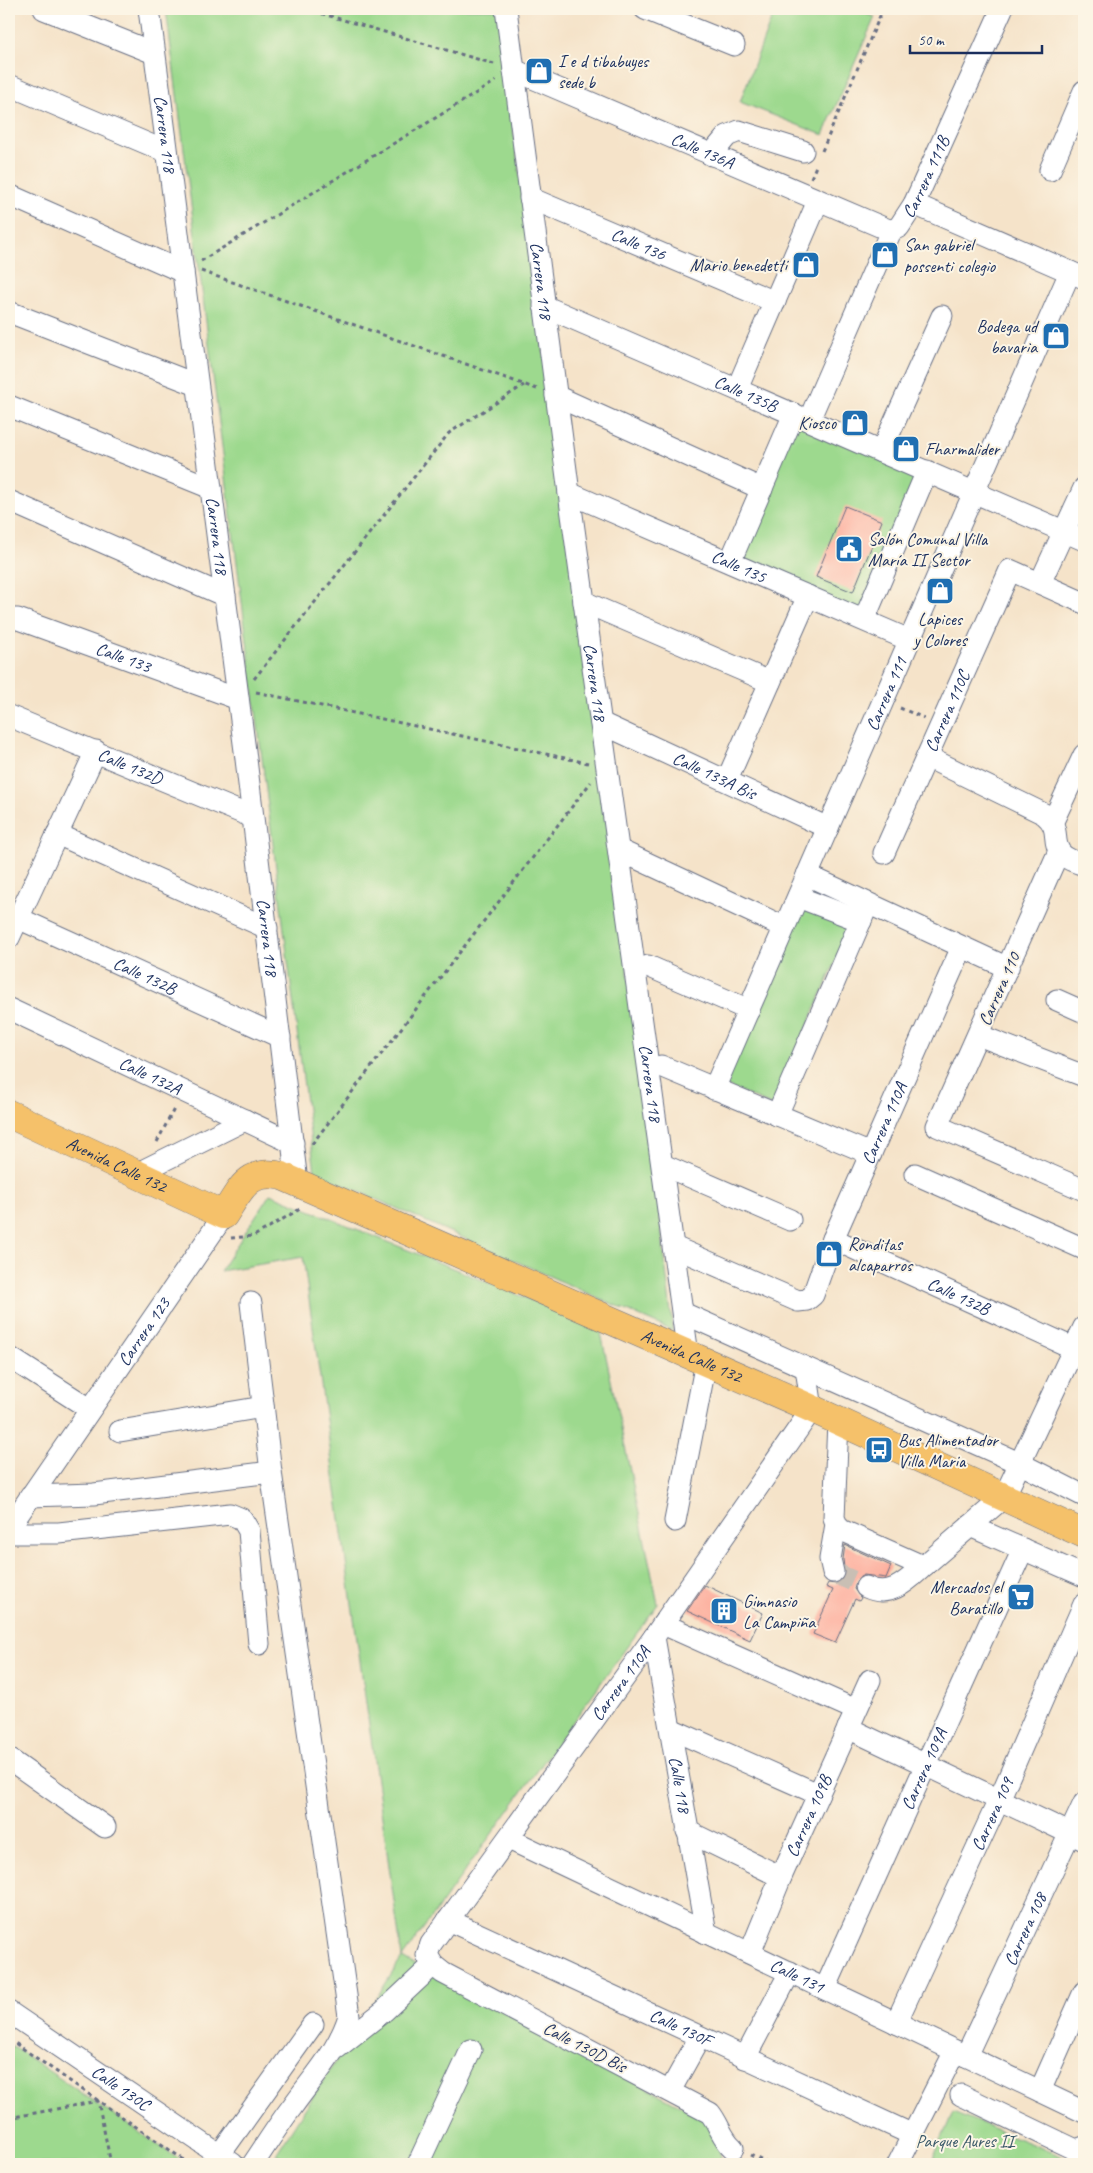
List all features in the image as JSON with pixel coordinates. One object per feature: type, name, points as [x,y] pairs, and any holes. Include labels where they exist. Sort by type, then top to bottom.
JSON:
[{"type":"main road","name":"Avenida Calle 132","points":[[9,1114],[224,1215]]},
{"type":"main road","name":"Carrera 123","points":[[224,1215],[253,1177],[270,1173],[299,1185]]},
{"type":"main road","name":"Avenida Calle 132","points":[[299,1185],[838,1420],[1084,1534]]},
{"type":"street","points":[[44,9],[154,53]]},
{"type":"street","name":"Carrera 118","points":[[149,9],[167,152],[187,270],[197,385],[225,596],[242,695],[252,816],[299,1185]]},
{"type":"street","name":"Carrera 118","points":[[506,9],[544,306],[601,723],[605,766],[619,850],[682,1312],[697,1358],[675,1521]]},
{"type":"street","points":[[645,9],[734,45]]},
{"type":"street","name":"Carrera 111B","points":[[730,562],[762,488],[802,417],[890,231],[899,228],[914,204],[1002,9]]},
{"type":"street","name":"Calle 136A","points":[[514,70],[890,231]]},
{"type":"street","points":[[9,85],[167,152]]},
{"type":"street","points":[[1050,170],[1084,91]]},
{"type":"street","points":[[711,155],[727,136],[739,131],[803,152]]},
{"type":"street","points":[[9,195],[187,270]]},
{"type":"street","name":"Calle 136","points":[[530,198],[775,302]]},
{"type":"street","points":[[737,389],[775,302],[811,198]]},
{"type":"street","points":[[914,204],[1077,275]]},
{"type":"street","name":"Carrera 111","points":[[714,1088],[974,492],[1077,275]]},
{"type":"street","name":"Calle 135B","points":[[544,306],[1084,540]]},
{"type":"street","points":[[9,312],[197,385]]},
{"type":"street","points":[[881,452],[942,316]]},
{"type":"street","points":[[556,396],[762,488]]},
{"type":"street","points":[[9,406],[211,488]]},
{"type":"street","points":[[864,620],[927,471]]},
{"type":"street","points":[[1084,488],[1040,583],[1084,603]]},
{"type":"street","name":"Calle 135","points":[[569,493],[909,640]]},
{"type":"street","points":[[9,501],[225,596]]},
{"type":"street","name":"Carrera 110C","points":[[884,853],[1010,570],[1040,583]]},
{"type":"street","points":[[727,780],[808,596]]},
{"type":"street","points":[[584,602],[770,682]]},
{"type":"street","name":"Calle 133","points":[[9,619],[18,619],[242,695]]},
{"type":"street","name":"Calle 132D","points":[[9,716],[252,816]]},
{"type":"street","name":"Calle 133A Bis","points":[[601,723],[828,828]]},
{"type":"street","points":[[9,938],[13,916],[57,834],[96,751]]},
{"type":"street","points":[[1084,755],[1053,821],[1059,851],[1067,858],[1084,865]]},
{"type":"street","points":[[926,757],[1044,814],[1053,821]]},
{"type":"street","points":[[57,834],[267,928]]},
{"type":"street","points":[[619,850],[784,928]]},
{"type":"street","name":"Carrera 110","points":[[1059,851],[937,1126],[1084,1190]]},
{"type":"street","points":[[807,876],[864,913]]},
{"type":"street","points":[[798,897],[864,913],[962,946],[1008,968]]},
{"type":"street","points":[[777,1115],[864,913]]},
{"type":"street","name":"Calle 132B","points":[[13,916],[280,1037]]},
{"type":"street","name":"Carrera 110A","points":[[674,1247],[798,1301],[807,1300],[813,1295],[833,1239],[962,946]]},
{"type":"street","points":[[648,966],[749,1010]]},
{"type":"street","points":[[1057,1000],[1084,1012]]},
{"type":"street","name":"Calle 132A","points":[[9,1009],[293,1143]]},
{"type":"street","points":[[978,1035],[1084,1076]]},
{"type":"street","points":[[661,1066],[871,1154]]},
{"type":"street","points":[[136,1174],[245,1120]]},
{"type":"street","points":[[663,1165],[790,1220]]},
{"type":"street","points":[[915,1174],[1084,1249]]},
{"type":"street","name":"Carrera 123","points":[[9,1528],[224,1215]]},
{"type":"street","name":"Calle 132B","points":[[833,1239],[1079,1351]]},
{"type":"street","points":[[251,1303],[271,1472],[349,2016],[343,2036],[335,2050],[291,2108],[253,2164]]},
{"type":"street","points":[[682,1312],[1019,1464],[1084,1496]]},
{"type":"street","points":[[866,1587],[876,1592],[888,1592],[900,1587],[1004,1497],[1019,1464],[1079,1351],[1084,1327]]},
{"type":"street","points":[[9,1357],[90,1409]]},
{"type":"street","points":[[806,1368],[812,1409]]},
{"type":"street","points":[[120,1431],[263,1407]]},
{"type":"street","name":"Carrera 110A","points":[[430,1960],[431,1944],[509,1839],[658,1630],[812,1409]]},
{"type":"street","points":[[838,1420],[834,1518],[836,1524],[839,1529],[918,1564],[925,1565]]},
{"type":"street","points":[[30,1496],[94,1494],[271,1472]]},
{"type":"street","points":[[9,1534],[52,1534],[230,1514],[242,1519],[249,1531],[259,1644]]},
{"type":"street","points":[[833,1572],[830,1560],[836,1524]]},
{"type":"street","points":[[970,1526],[1084,1576]]},
{"type":"street","name":"Carrera 109A","points":[[825,1989],[1023,1550]]},
{"type":"street","name":"Carrera 109","points":[[896,2023],[999,1800],[1084,1604]]},
{"type":"street","points":[[658,1630],[852,1719],[927,1766],[1077,1837]]},
{"type":"street","name":"Calle 118","points":[[658,1630],[687,1831],[706,1933]]},
{"type":"street","name":"Carrera 109B","points":[[750,1954],[781,1877],[870,1680]]},
{"type":"street","points":[[671,1729],[818,1794]]},
{"type":"street","points":[[9,1759],[105,1827]]},
{"type":"street","name":"Carrera 108","points":[[898,2164],[1077,1837],[1084,1803]]},
{"type":"street","points":[[687,1831],[781,1877]]},
{"type":"street","name":"Calle 131","points":[[509,1839],[1084,2112]]},
{"type":"street","name":"Calle 130F","points":[[448,1920],[913,2135]]},
{"type":"street","points":[[335,2050],[384,2011],[430,1960]]},
{"type":"street","name":"Calle 130D Bis","points":[[430,1960],[443,1973],[710,2113],[717,2121],[727,2143],[733,2148]]},
{"type":"street","points":[[745,2058],[790,1972]]},
{"type":"street","points":[[1040,2091],[1082,2002]]},
{"type":"street","name":"Calle 130C","points":[[9,2012],[222,2162]]},
{"type":"street","points":[[222,2162],[313,2024]]},
{"type":"street","points":[[670,2091],[700,2037]]},
{"type":"street","points":[[418,2164],[471,2050]]},
{"type":"street","points":[[961,2095],[1076,2150],[1084,2147]]},
{"type":"path","points":[[306,9],[514,70]]},
{"type":"path","points":[[811,198],[883,9]]},
{"type":"path","points":[[187,270],[514,70]]},
{"type":"path","points":[[187,270],[556,396]]},
{"type":"path","points":[[206,1241],[254,1236],[299,1185],[605,766],[242,695],[449,433],[524,385]]},
{"type":"path","points":[[883,700],[941,725]]},
{"type":"path","points":[[156,1144],[184,1091]]},
{"type":"path","points":[[9,2040],[190,2164]]},
{"type":"path","points":[[9,2118],[98,2101]]},
{"type":"path","points":[[98,2101],[111,2164]]},
{"type":"green space","points":[[166,9],[497,9],[653,1158],[673,1331],[315,1172]]},
{"type":"green space","points":[[775,9],[852,9],[875,17],[823,135],[740,102]]},
{"type":"green space","points":[[794,414],[927,471],[864,620],[730,562]]},
{"type":"green space","points":[[806,893],[856,915],[773,1106],[722,1084]]},
{"type":"green space","points":[[270,1194],[600,1328],[658,1604],[402,1958],[303,1257],[220,1271]]},
{"type":"green space","points":[[402,1958],[715,2124],[722,2164],[302,2164],[276,2154]]},
{"type":"green space","points":[[9,2044],[186,2164],[9,2164]]},
{"type":"green space","name":"Parque Aures II","points":[[953,2112],[1081,2164],[931,2164]]},
{"type":"building","name":"Salón Comunal Villa María II Sector","points":[[845,506],[882,521],[853,592],[816,577]]},
{"type":"building","points":[[845,1545],[891,1566],[886,1578],[864,1575],[858,1578],[854,1589],[861,1598],[859,1601],[855,1599],[835,1643],[813,1634],[833,1590],[826,1587],[828,1583],[836,1584],[845,1576],[843,1559]]},
{"type":"building","name":"Gimnasio La Campiña","points":[[705,1585],[763,1613],[750,1640],[687,1611]]},
{"type":"tunnel","points":[[833,1572],[866,1587]]},
{"type":"place","name":"I e d tibabuyes sede b","points":[[539,71]]},
{"type":"place","name":"San gabriel possenti colegio","points":[[885,255]]},
{"type":"place","name":"Mario benedetti","points":[[806,265]]},
{"type":"place","name":"Bodega ud bavaria","points":[[1056,336]]},
{"type":"place","name":"Kiosco","points":[[855,423]]},
{"type":"place","name":"Fharmalider","points":[[906,449]]},
{"type":"place","name":"Salón Comunal Villa María II Sector","points":[[849,549]]},
{"type":"place","name":"Lapices y Colores","points":[[940,591]]},
{"type":"place","name":"Ronditas alcaparros","points":[[829,1254]]},
{"type":"place","name":"Bus Alimentador Villa Maria","points":[[879,1450]]},
{"type":"place","name":"Mercados el Baratillo","points":[[1021,1597]]},
{"type":"place","name":"Gimnasio La Campiña","points":[[724,1611]]}]
